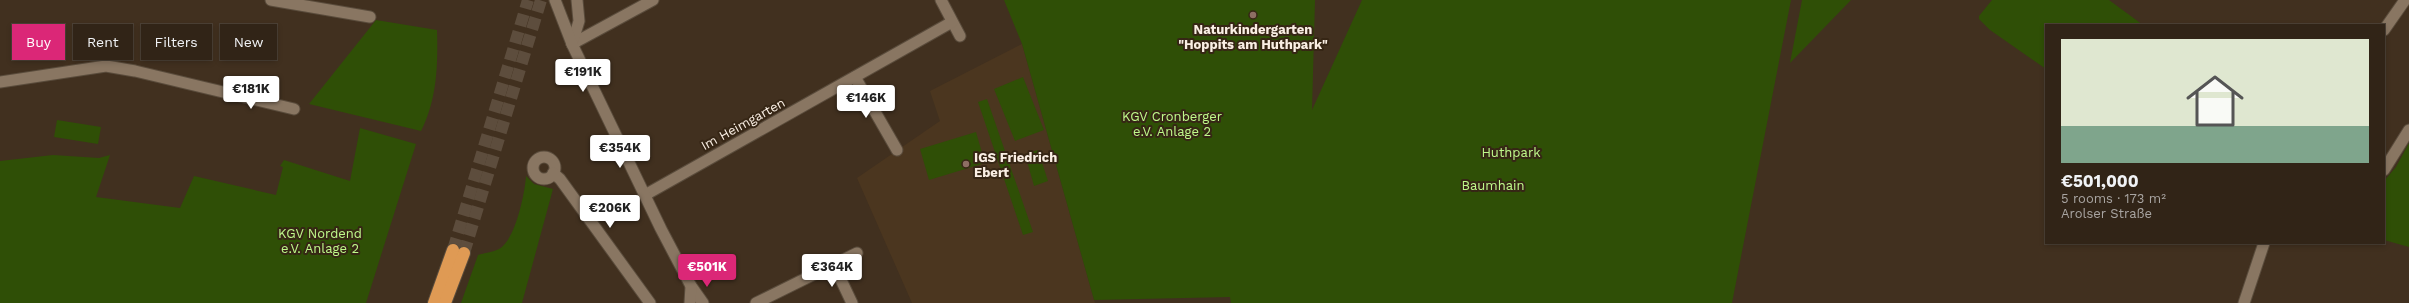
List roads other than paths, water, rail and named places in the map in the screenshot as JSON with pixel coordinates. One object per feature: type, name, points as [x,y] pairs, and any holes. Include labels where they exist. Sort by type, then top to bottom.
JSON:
[{"type":"highway","points":[[434,303],[458,252],[445,303]]},
{"type":"street","points":[[271,0],[370,16]]},
{"type":"street","points":[[555,0],[572,44],[698,303]]},
{"type":"street","points":[[572,44],[579,21],[577,0]]},
{"type":"street","points":[[572,44],[653,0]]},
{"type":"street","points":[[941,0],[960,36]]},
{"type":"street","points":[[2385,29],[2405,0]]},
{"type":"street","name":"Im Heimgarten","points":[[645,195],[952,22]]},
{"type":"street","points":[[0,82],[106,66],[135,71],[294,108]]},
{"type":"street","points":[[855,77],[897,150]]},
{"type":"street","points":[[2385,168],[2409,130]]},
{"type":"street","points":[[553,173],[560,179],[650,303]]},
{"type":"street","points":[[2244,303],[2264,244]]},
{"type":"street","points":[[756,303],[857,253]]},
{"type":"street","points":[[833,264],[852,303]]},
{"type":"street","points":[[690,303],[691,286]]},
{"type":"street","points":[[691,286],[703,303]]},
{"type":"tunnel","points":[[453,250],[528,0]]},
{"type":"tunnel","points":[[464,253],[541,0]]},
{"type":"place","name":"Naturkindergarten \"Hoppits am Huthpark\"","points":[[1253,15]]},
{"type":"place","name":"IGS Friedrich Ebert","points":[[966,164]]},
{"type":"park label","name":"KGV Cronberger e.V. Anlage 2","points":[[1172,124]]},
{"type":"park label","name":"Huthpark","points":[[1511,152]]},
{"type":"park label","name":"Baumhain","points":[[1493,185]]},
{"type":"park label","name":"KGV Nordend e.V. Anlage 2","points":[[320,240]]}]
